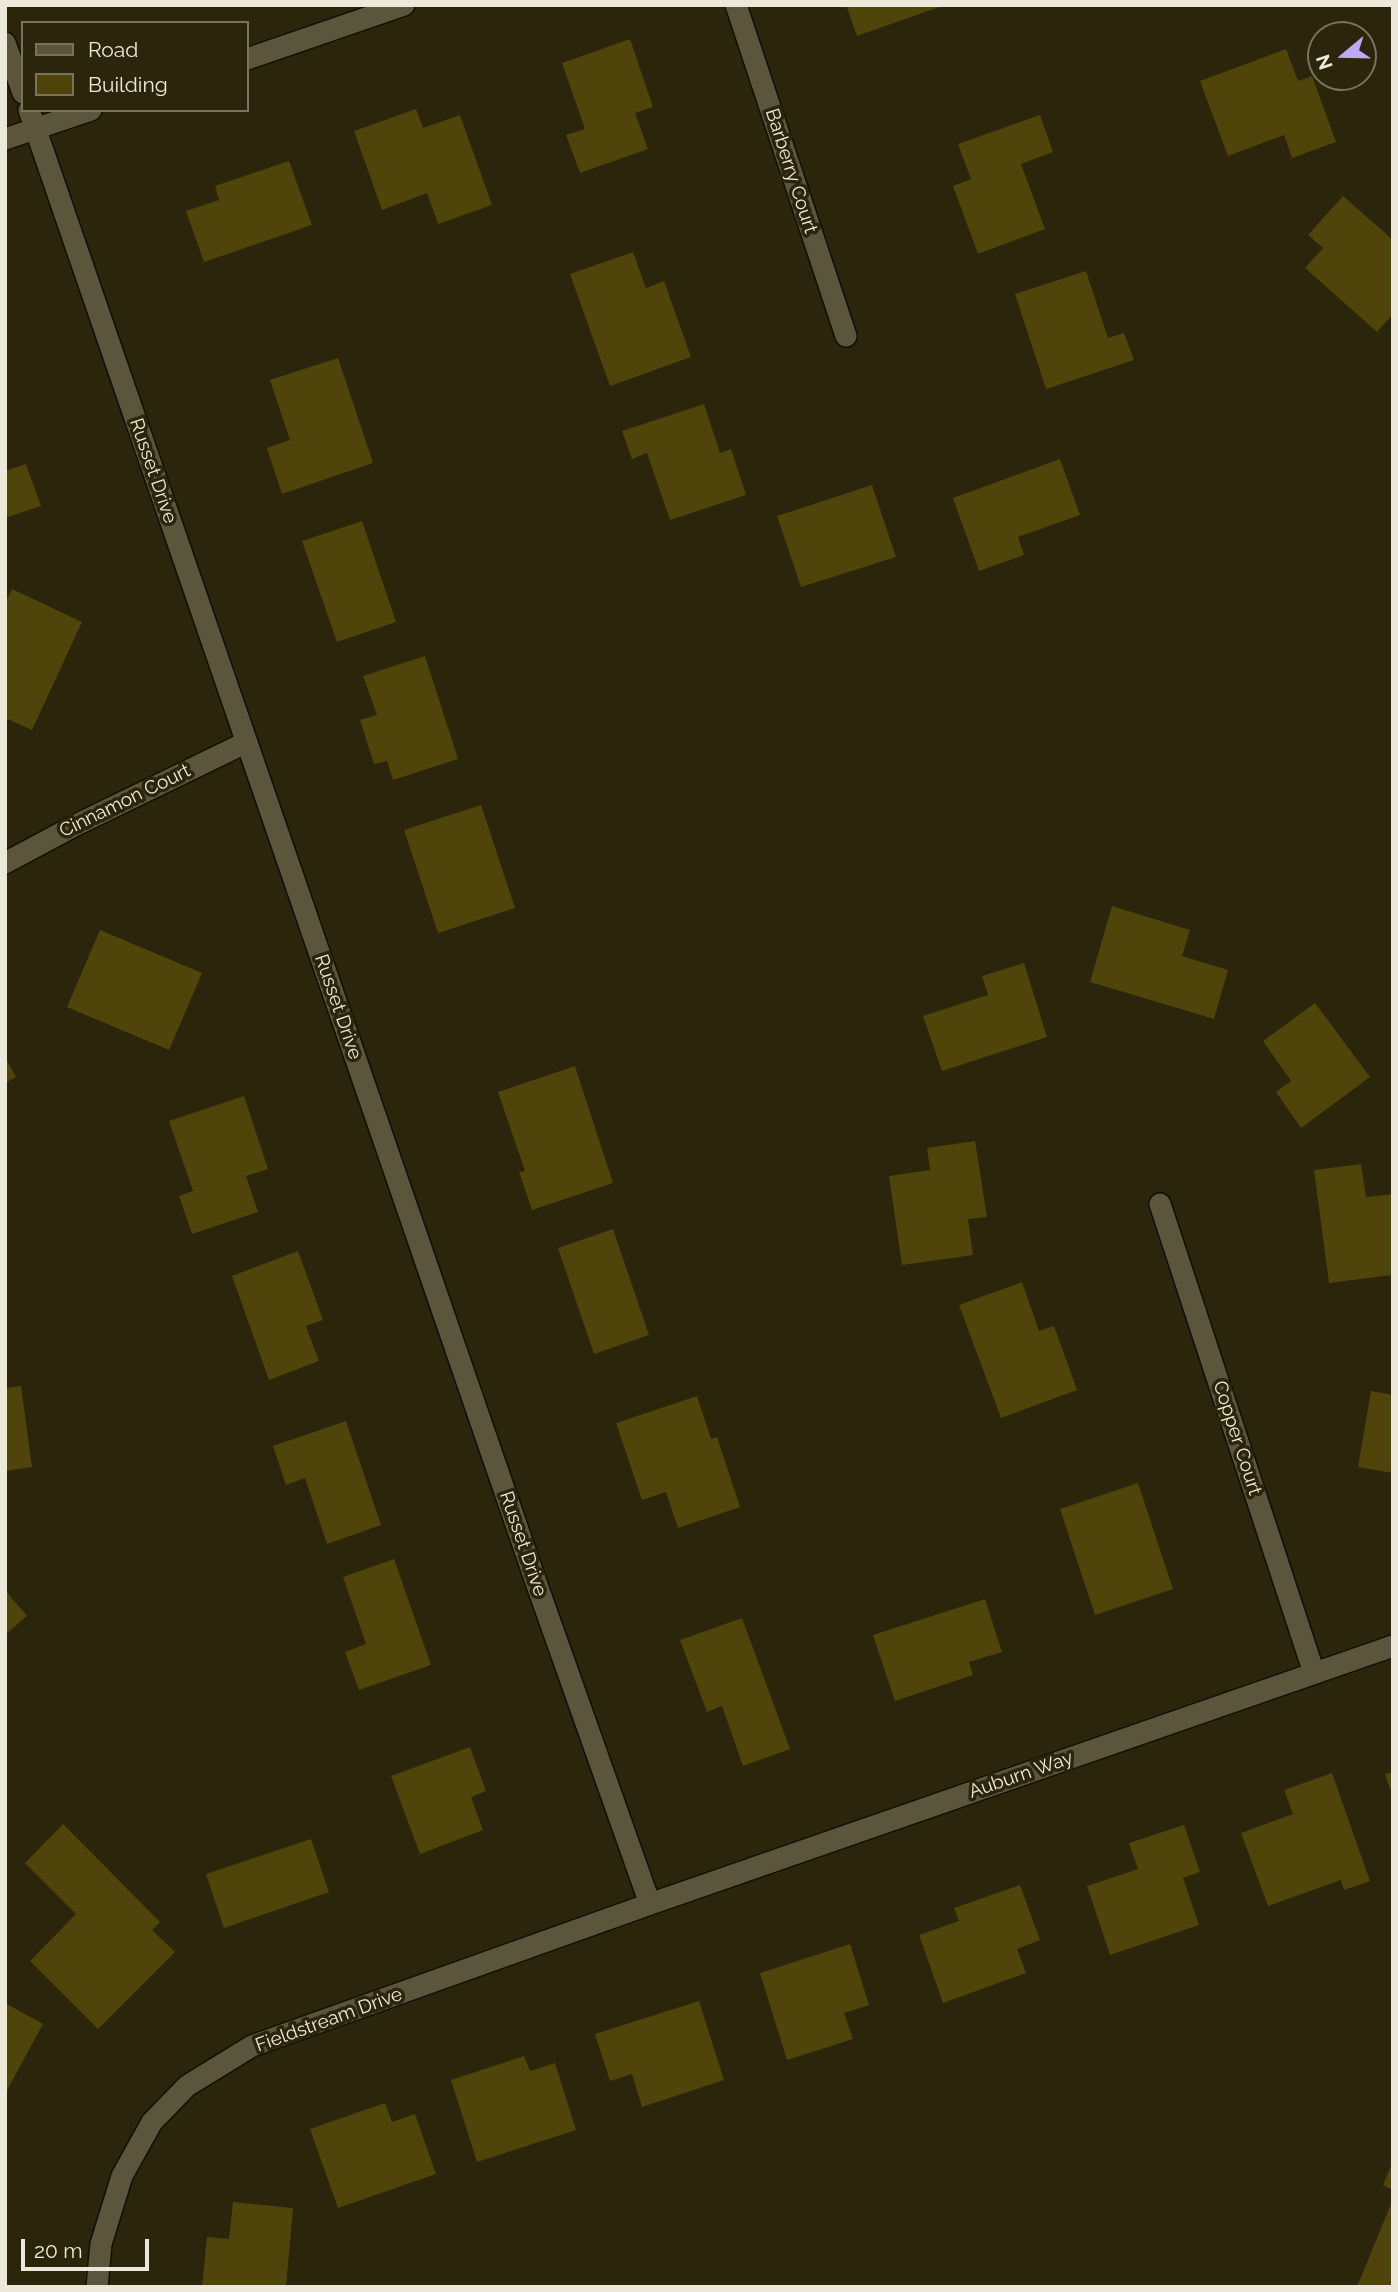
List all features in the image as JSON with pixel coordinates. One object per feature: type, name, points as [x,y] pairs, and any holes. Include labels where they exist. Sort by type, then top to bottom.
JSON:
[{"type":"street","points":[[248,59],[404,5]]},
{"type":"street","name":"Barberry Court","points":[[736,5],[846,336]]},
{"type":"street","points":[[5,43],[21,87]]},
{"type":"street","points":[[5,139],[32,120],[79,112]]},
{"type":"street","name":"Russet Drive","points":[[32,120],[537,1585],[650,1904]]},
{"type":"street","name":"Cinnamon Court","points":[[5,863],[76,824],[247,742]]},
{"type":"street","name":"Copper Court","points":[[1160,1204],[1314,1672]]},
{"type":"street","name":"Auburn Way","points":[[650,1904],[1393,1646]]},
{"type":"street","name":"Fieldstream Drive","points":[[97,2287],[101,2244],[122,2176],[152,2122],[187,2086],[252,2046],[650,1904]]},
{"type":"building","points":[[846,5],[942,5],[942,6],[857,36]]},
{"type":"building","points":[[630,39],[653,107],[635,113],[648,149],[580,173],[566,135],[585,129],[562,63]]},
{"type":"building","points":[[1286,49],[1298,81],[1307,78],[1307,91],[1317,91],[1336,142],[1292,158],[1284,135],[1228,156],[1200,81]]},
{"type":"building","points":[[416,109],[423,128],[460,115],[492,205],[438,224],[427,193],[382,210],[354,131]]},
{"type":"building","points":[[1040,115],[1053,152],[1021,164],[1045,229],[978,254],[953,186],[971,179],[958,144]]},
{"type":"building","points":[[289,161],[312,225],[204,262],[186,211],[219,200],[215,186]]},
{"type":"building","points":[[1343,196],[1393,240],[1393,314],[1377,332],[1305,268],[1323,248],[1308,235]]},
{"type":"building","points":[[633,252],[646,288],[664,281],[691,357],[610,386],[570,274]]},
{"type":"building","points":[[1086,271],[1108,338],[1124,333],[1134,360],[1046,389],[1015,294]]},
{"type":"building","points":[[338,358],[373,463],[282,494],[267,448],[290,440],[270,380]]},
{"type":"building","points":[[704,404],[720,453],[731,449],[746,495],[670,520],[647,453],[632,459],[622,431]]},
{"type":"building","points":[[1060,459],[1080,515],[1018,537],[1024,555],[979,571],[953,498]]},
{"type":"building","points":[[26,464],[41,506],[5,518],[5,471]]},
{"type":"building","points":[[872,485],[896,557],[801,587],[777,516]]},
{"type":"building","points":[[362,521],[396,622],[337,642],[302,541]]},
{"type":"building","points":[[12,589],[82,622],[32,730],[5,718],[5,604]]},
{"type":"building","points":[[425,656],[458,759],[393,780],[387,761],[374,764],[360,720],[377,715],[363,676]]},
{"type":"building","points":[[481,805],[515,908],[438,933],[404,830]]},
{"type":"building","points":[[1112,906],[1190,930],[1182,956],[1228,970],[1214,1019],[1090,982]]},
{"type":"building","points":[[100,930],[202,973],[169,1050],[67,1007]]},
{"type":"building","points":[[1024,963],[1047,1037],[942,1071],[923,1016],[988,995],[982,976]]},
{"type":"building","points":[[1315,1003],[1370,1077],[1301,1128],[1276,1092],[1291,1081],[1263,1041]]},
{"type":"building","points":[[5,1057],[16,1077],[5,1083]]},
{"type":"building","points":[[575,1066],[613,1183],[532,1210],[519,1172],[525,1171],[498,1092]]},
{"type":"building","points":[[244,1096],[268,1169],[246,1176],[258,1212],[192,1234],[179,1196],[193,1191],[169,1121]]},
{"type":"building","points":[[975,1141],[987,1217],[968,1219],[973,1255],[902,1265],[889,1176],[930,1170],[927,1148]]},
{"type":"building","points":[[1361,1164],[1366,1197],[1393,1194],[1393,1275],[1329,1283],[1314,1170]]},
{"type":"building","points":[[613,1229],[649,1335],[594,1354],[558,1248]]},
{"type":"building","points":[[298,1251],[323,1320],[306,1326],[319,1361],[269,1380],[232,1276]]},
{"type":"building","points":[[1022,1282],[1039,1331],[1054,1326],[1077,1390],[1001,1418],[959,1305]]},
{"type":"building","points":[[21,1386],[32,1467],[5,1471],[5,1388]]},
{"type":"building","points":[[1371,1391],[1393,1395],[1393,1473],[1358,1467]]},
{"type":"building","points":[[697,1396],[711,1439],[717,1437],[740,1507],[678,1528],[666,1492],[642,1500],[616,1423]]},
{"type":"building","points":[[346,1421],[381,1525],[327,1544],[305,1478],[286,1485],[273,1446]]},
{"type":"building","points":[[1138,1483],[1173,1589],[1095,1615],[1060,1509]]},
{"type":"building","points":[[394,1559],[431,1665],[359,1690],[345,1652],[366,1644],[343,1577]]},
{"type":"building","points":[[5,1590],[27,1616],[5,1635]]},
{"type":"building","points":[[985,1599],[1002,1652],[969,1662],[973,1675],[895,1701],[873,1635]]},
{"type":"building","points":[[742,1618],[790,1749],[743,1766],[722,1706],[707,1712],[680,1640]]},
{"type":"building","points":[[470,1747],[486,1791],[471,1797],[483,1830],[420,1854],[391,1776]]},
{"type":"building","points":[[1393,1772],[1393,1794],[1392,1794],[1385,1774]]},
{"type":"building","points":[[1332,1773],[1370,1881],[1344,1890],[1341,1880],[1268,1906],[1241,1833],[1293,1814],[1284,1790]]},
{"type":"building","points":[[63,1824],[160,1922],[152,1930],[175,1952],[98,2029],[30,1961],[76,1914],[25,1863]]},
{"type":"building","points":[[1184,1825],[1200,1872],[1183,1878],[1199,1925],[1110,1955],[1087,1886],[1138,1869],[1129,1843]]},
{"type":"building","points":[[311,1839],[329,1892],[224,1928],[206,1874]]},
{"type":"building","points":[[1020,1885],[1040,1940],[1017,1949],[1026,1973],[943,2003],[919,1935],[959,1921],[954,1908]]},
{"type":"building","points":[[850,1944],[869,2005],[844,2013],[853,2039],[787,2060],[760,1973]]},
{"type":"building","points":[[699,2001],[724,2080],[642,2107],[632,2074],[610,2081],[595,2034]]},
{"type":"building","points":[[5,2003],[43,2024],[5,2094]]},
{"type":"building","points":[[524,2056],[530,2071],[555,2063],[576,2130],[477,2162],[451,2080]]},
{"type":"building","points":[[385,2103],[392,2122],[415,2114],[436,2174],[338,2208],[310,2129]]},
{"type":"building","points":[[1393,2161],[1393,2190],[1383,2185]]},
{"type":"building","points":[[1393,2199],[1393,2287],[1357,2287]]},
{"type":"building","points":[[233,2202],[293,2208],[286,2287],[202,2287],[207,2237],[229,2239]]}]
